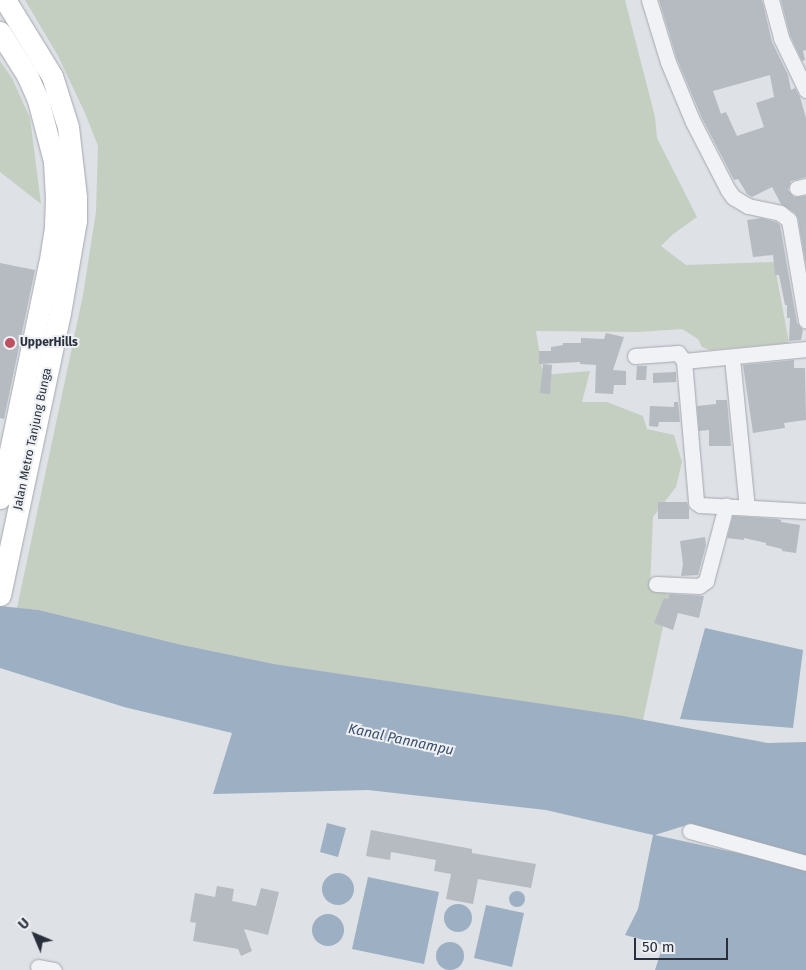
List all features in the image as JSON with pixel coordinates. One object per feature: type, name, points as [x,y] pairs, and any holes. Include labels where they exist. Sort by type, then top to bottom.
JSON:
[{"type":"main road","name":"Jalan Metro Tanjung Bunga","points":[[0,595],[60,313],[76,220],[76,197],[68,127],[52,76],[5,0]]},
{"type":"main road","name":"Jalan Metro Tanjung Bunga","points":[[0,32],[27,75],[38,100],[54,161],[56,197],[49,264],[0,498]]},
{"type":"street","points":[[649,0],[668,62],[693,122],[728,190],[733,197],[748,206],[780,213],[787,217],[806,321]]},
{"type":"street","points":[[771,0],[781,38],[806,90]]},
{"type":"street","points":[[684,361],[732,358],[806,349]]},
{"type":"street","points":[[635,356],[678,353],[684,361],[695,500],[700,505],[806,511]]},
{"type":"street","points":[[732,358],[747,507]]},
{"type":"street","points":[[656,584],[699,586],[706,582],[726,506]]},
{"type":"street","points":[[690,831],[806,863]]},
{"type":"street","points":[[38,967],[54,970]]},
{"type":"green space","points":[[25,0],[625,0],[655,117],[657,138],[697,217],[672,235],[661,246],[686,265],[774,262],[789,343],[710,350],[702,347],[698,339],[682,329],[638,332],[536,331],[543,375],[590,371],[582,402],[607,402],[643,416],[647,429],[674,435],[682,462],[676,487],[653,517],[650,590],[670,594],[643,720],[274,664],[178,644],[39,610],[17,608],[83,295],[96,212],[98,146],[85,113],[58,56]]},
{"type":"green space","points":[[0,61],[12,78],[30,118],[41,204],[0,172]]},
{"type":"water","name":"Kanal Pannampu","points":[[0,606],[39,610],[178,644],[274,664],[623,716],[768,743],[806,742],[806,856],[690,824],[655,835],[806,868],[806,970],[655,970],[663,945],[625,935],[638,909],[653,835],[546,810],[368,790],[213,794],[232,733],[124,707],[0,668]]},
{"type":"water","points":[[705,628],[803,650],[793,728],[680,719]]},
{"type":"water","points":[[327,823],[346,828],[338,857],[320,852]]},
{"type":"water","points":[[338,873],[350,877],[354,889],[350,901],[338,905],[326,901],[322,889],[326,877]]},
{"type":"water","points":[[368,877],[439,892],[424,964],[352,949]]},
{"type":"water","points":[[517,891],[523,893],[525,899],[523,905],[517,907],[511,905],[509,899],[511,893]]},
{"type":"water","points":[[458,904],[468,908],[472,918],[468,928],[458,932],[448,928],[444,918],[448,908]]},
{"type":"water","points":[[486,905],[524,913],[512,967],[474,958]]},
{"type":"water","points":[[328,914],[340,918],[344,930],[340,942],[328,946],[316,942],[312,930],[316,918]]},
{"type":"water","points":[[450,942],[460,946],[464,956],[460,966],[450,970],[440,966],[436,956],[440,946]]},
{"type":"building","points":[[659,0],[762,0],[772,42],[788,75],[791,90],[795,88],[800,97],[806,118],[806,177],[791,181],[788,190],[794,197],[806,196],[806,265],[798,218],[795,213],[781,204],[772,187],[752,197],[747,194],[738,179],[734,180],[702,118],[677,59]],"holes":[[[770,75],[774,97],[756,103],[764,127],[737,136],[726,112],[721,114],[713,91]]]},
{"type":"building","points":[[781,0],[806,0],[806,50],[803,51],[805,60],[802,61],[790,35]]},
{"type":"building","points":[[761,218],[780,225],[797,323],[803,330],[801,340],[789,341],[790,318],[787,318],[787,305],[785,305],[779,275],[775,275],[773,255],[753,257],[747,220]]},
{"type":"building","name":"UpperHills","points":[[0,263],[35,270],[4,419],[0,418]]},
{"type":"building","points":[[606,333],[624,337],[613,370],[626,371],[626,385],[614,385],[613,394],[595,393],[596,365],[580,364],[580,362],[539,364],[539,351],[551,351],[551,347],[563,345],[563,343],[581,343],[581,338],[604,339]]},
{"type":"building","points":[[794,360],[794,368],[805,368],[806,420],[784,423],[785,428],[753,433],[743,365]]},
{"type":"building","points":[[543,364],[552,365],[550,394],[540,393]]},
{"type":"building","points":[[637,366],[647,366],[646,380],[636,380]]},
{"type":"building","points":[[676,372],[676,382],[653,383],[653,373]]},
{"type":"building","points":[[716,400],[727,400],[731,446],[709,446],[709,430],[699,431],[697,406],[716,404]]},
{"type":"building","points":[[674,402],[678,402],[680,422],[659,422],[658,427],[649,426],[650,406],[674,407]]},
{"type":"building","points":[[658,502],[687,502],[689,519],[658,519]]},
{"type":"building","points":[[733,516],[777,519],[781,520],[781,522],[800,525],[796,553],[782,551],[782,549],[766,545],[766,543],[744,538],[744,540],[727,538]]},
{"type":"building","points":[[705,537],[706,545],[698,575],[681,576],[683,564],[680,541]]},
{"type":"building","points":[[670,594],[704,596],[699,618],[678,613],[673,630],[654,623],[664,598],[668,599]]},
{"type":"building","points":[[371,830],[472,849],[472,853],[536,864],[531,888],[478,879],[473,904],[446,899],[451,874],[434,871],[436,860],[391,852],[390,860],[366,856]]},
{"type":"building","points":[[217,886],[234,889],[232,901],[256,906],[261,888],[279,892],[268,935],[244,929],[252,951],[241,956],[238,949],[193,941],[196,923],[190,922],[195,893],[215,897]]},
{"type":"place","name":"UpperHills","points":[[10,343]]}]
